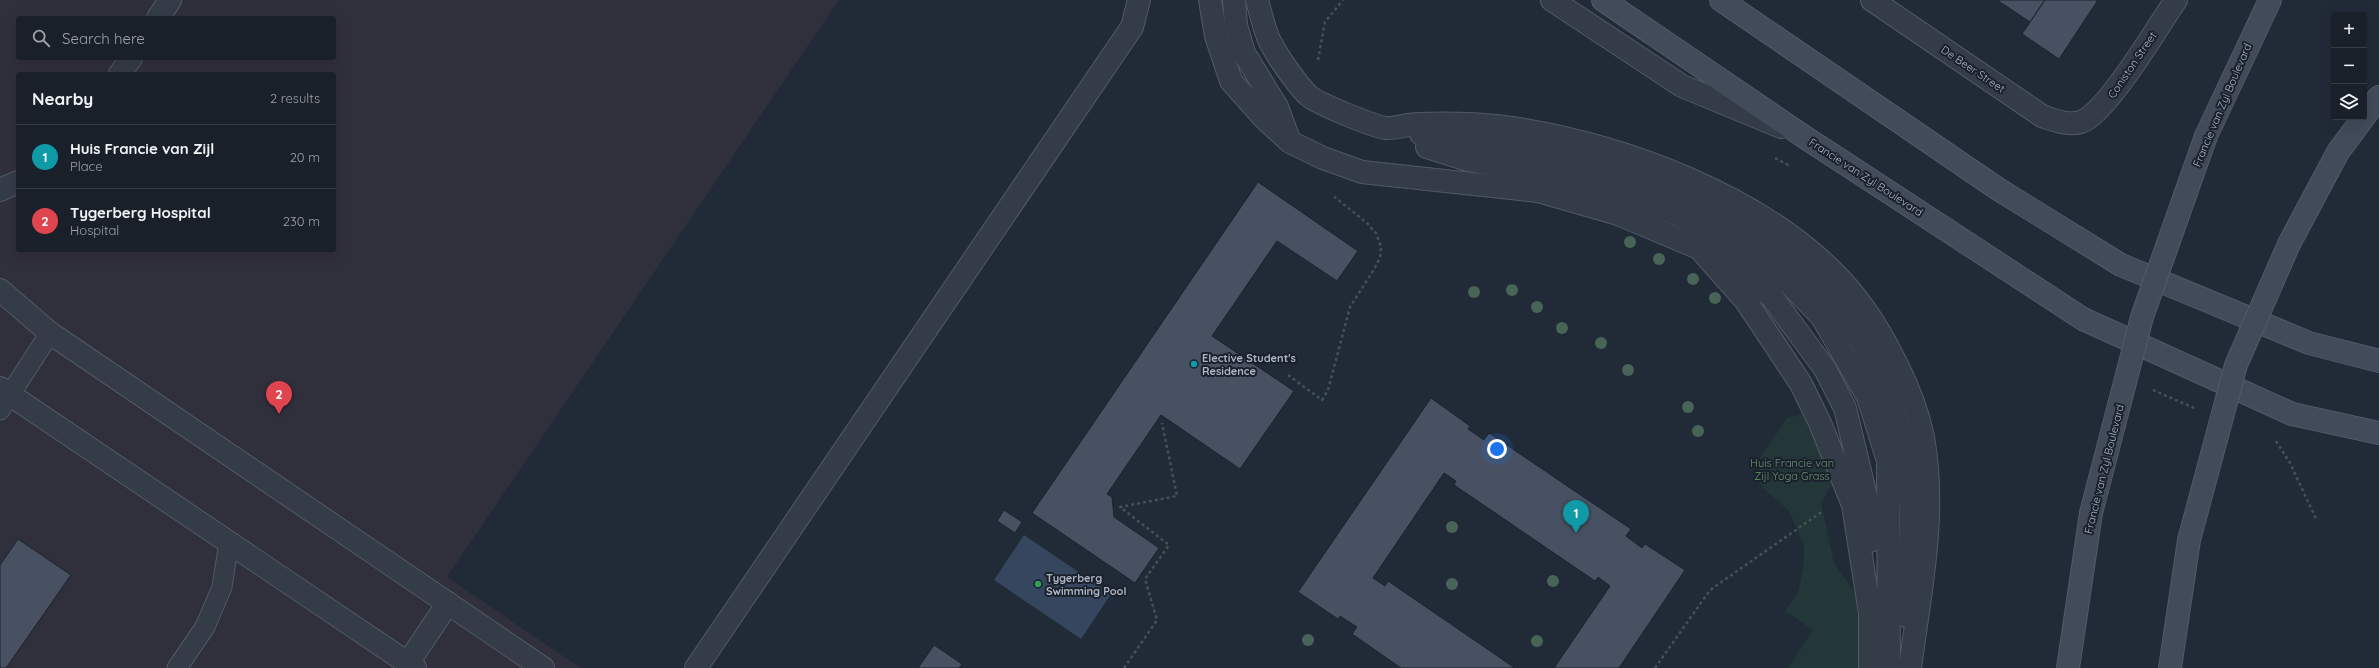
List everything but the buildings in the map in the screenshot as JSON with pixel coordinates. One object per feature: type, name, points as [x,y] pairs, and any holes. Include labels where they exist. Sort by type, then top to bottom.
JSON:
[{"type":"main road","name":"Francie van Zyl Boulevard","points":[[1603,0],[1803,136],[2083,319],[2292,414],[2379,433]]},
{"type":"main road","points":[[1721,0],[1998,189],[2121,265],[2309,343],[2379,360]]},
{"type":"main road","name":"Francie van Zyl Boulevard","points":[[2068,668],[2091,513],[2142,317],[2206,136],[2270,0]]},
{"type":"main road","points":[[2170,668],[2189,540],[2236,365],[2289,244],[2338,152],[2379,97]]},
{"type":"street","points":[[159,16],[170,0]]},
{"type":"street","points":[[696,668],[1132,27],[1139,0]]},
{"type":"street","points":[[1210,0],[1216,36],[1231,81],[1264,118],[1290,142],[1323,158],[1362,172],[1538,191],[1618,214],[1699,248],[1738,270],[1772,297],[1825,369],[1845,408],[1869,508],[1870,668]]},
{"type":"street","points":[[1234,0],[1236,25],[1244,53],[1277,107],[1290,142]]},
{"type":"street","points":[[1257,0],[1270,42],[1310,96],[1345,113],[1388,128],[1419,145],[1468,160],[1578,180],[1620,192],[1681,216],[1761,261],[1790,284],[1822,316],[1868,397],[1888,461],[1889,668]]},
{"type":"street","points":[[1552,0],[1682,86],[1803,136]]},
{"type":"street","name":"De Beer Street","points":[[1872,0],[2042,116],[2061,123],[2080,122]]},
{"type":"street","name":"Coniston Street","points":[[2080,122],[2092,116],[2107,101],[2176,0]]},
{"type":"street","points":[[121,72],[130,60]]},
{"type":"street","points":[[1388,128],[1422,124],[1511,128],[1585,144],[1657,167],[1700,183],[1761,216],[1797,242],[1839,278],[1883,335],[1904,379],[1923,436],[1928,490],[1925,572],[1910,668]]},
{"type":"street","points":[[1388,128],[1555,156],[1644,182],[1694,203],[1752,233],[1808,274],[1841,310],[1885,388],[1899,431],[1907,464],[1910,525],[1902,668]]},
{"type":"street","points":[[0,190],[16,183]]},
{"type":"street","points":[[1699,248],[1755,315],[1801,384],[1820,423],[1853,505],[1870,613]]},
{"type":"street","points":[[0,290],[50,333],[543,668]]},
{"type":"street","points":[[4,398],[229,542],[411,666],[448,603]]},
{"type":"lane","points":[[4,398],[50,333]]},
{"type":"lane","points":[[177,668],[205,627],[222,586],[229,542]]},
{"type":"path","points":[[1317,67],[1325,22],[1343,0]]},
{"type":"path","points":[[1288,375],[1322,400],[1328,390],[1350,307],[1380,258],[1381,247],[1376,233],[1367,223],[1330,193]]},
{"type":"path","points":[[1124,668],[1157,620],[1145,579],[1169,545],[1120,507],[1177,496],[1162,423]]},
{"type":"path","points":[[2272,434],[2290,463],[2317,521]]},
{"type":"path","points":[[1655,668],[1710,590],[1825,510]]},
{"type":"shaded area","points":[[0,0],[839,0],[447,577],[581,668],[0,668]]},
{"type":"green space","name":"Huis Francie van Zijl Yoga Grass","points":[[1802,414],[1834,481],[1821,503],[1834,563],[1857,595],[1860,668],[1788,668],[1813,630],[1785,611],[1798,593],[1803,569],[1804,545],[1789,511],[1762,487],[1757,478],[1760,458],[1787,418]]},
{"type":"water","points":[[1024,535],[1111,594],[1081,639],[994,580]]},
{"type":"place","name":"Elective Student's Residence","points":[[1194,364]]},
{"type":"place","name":"Tygerberg Hospital","points":[[279,414]]},
{"type":"place","name":"Huis Francie van Zijl","points":[[1576,533]]},
{"type":"place","name":"Tygerberg Swimming Pool","points":[[1038,584]]}]
